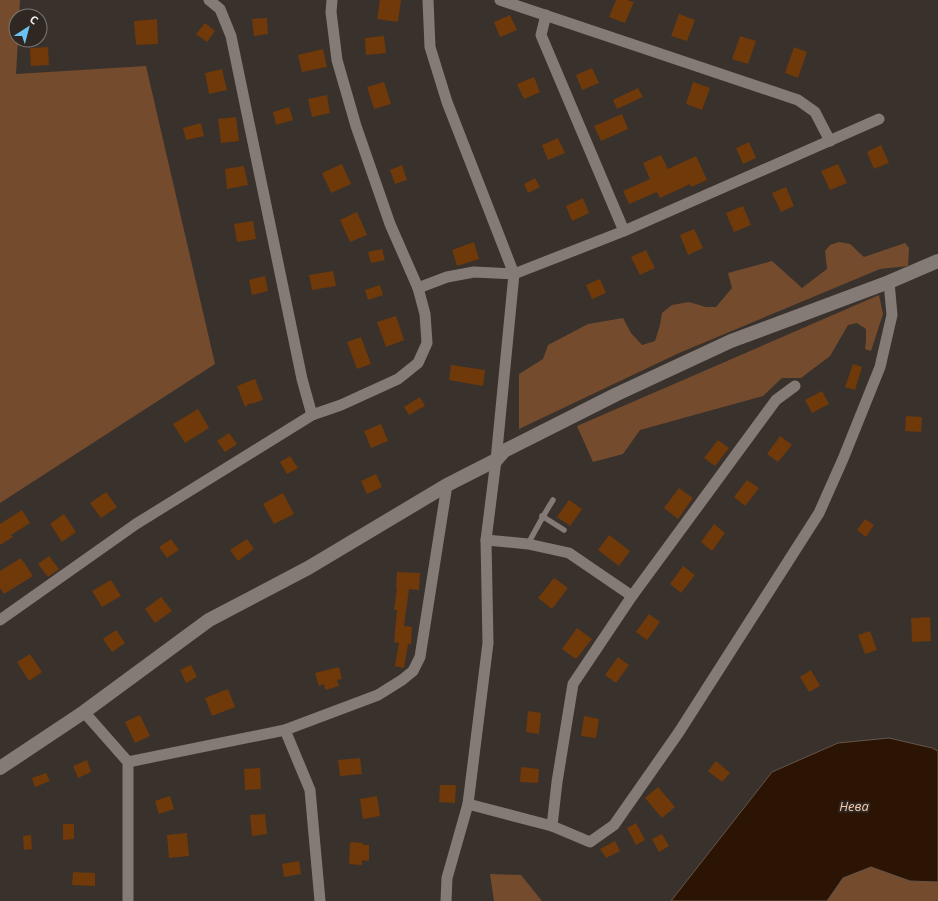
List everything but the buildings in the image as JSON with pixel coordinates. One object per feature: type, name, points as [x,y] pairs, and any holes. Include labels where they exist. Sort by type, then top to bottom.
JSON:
[{"type":"street","points":[[209,0],[220,8],[231,36],[302,379],[312,415]]},
{"type":"street","points":[[0,620],[136,524],[312,415],[341,405],[398,380],[418,363],[427,344],[425,314],[418,288],[390,224],[352,112],[337,60],[331,12],[332,0]]},
{"type":"street","points":[[428,0],[430,47],[447,102],[514,274],[496,460],[486,540],[488,643],[468,804],[447,878],[446,901]]},
{"type":"street","points":[[500,0],[798,100],[815,112],[830,141]]},
{"type":"street","points":[[546,15],[541,35],[624,231]]},
{"type":"street","points":[[418,288],[447,277],[474,272],[514,274],[624,231],[879,119]]},
{"type":"street","points":[[0,768],[84,712],[209,620],[308,568],[447,485],[496,460],[504,452],[511,448],[617,394],[732,341],[889,282],[938,261]]},
{"type":"street","points":[[468,804],[552,826],[590,842],[614,825],[679,732],[819,513],[843,459],[880,367],[892,316],[889,282]]},
{"type":"street","points":[[552,826],[572,684],[632,596],[776,400],[795,386]]},
{"type":"street","points":[[128,762],[285,730],[378,695],[402,680],[413,671],[420,657],[447,485]]},
{"type":"street","points":[[486,540],[528,544],[569,553],[632,596]]},
{"type":"street","points":[[84,712],[128,762],[128,901]]},
{"type":"street","points":[[285,730],[310,790],[320,901]]},
{"type":"lane","points":[[528,544],[542,516],[553,500]]},
{"type":"lane","points":[[542,516],[564,530]]},
{"type":"shaded area","points":[[0,0],[20,0],[20,8],[8,8],[8,48],[18,48],[16,74],[146,66],[215,364],[0,503]]},
{"type":"shaded area","points":[[839,242],[850,244],[864,257],[905,243],[909,248],[908,266],[880,269],[679,353],[519,429],[519,374],[543,359],[548,345],[588,324],[623,318],[631,333],[642,345],[655,341],[662,313],[672,305],[689,302],[706,307],[716,307],[732,288],[728,273],[772,261],[802,288],[827,269],[825,251],[830,245]]},
{"type":"shaded area","points":[[879,295],[883,314],[871,351],[865,349],[866,329],[857,323],[848,325],[830,356],[801,378],[782,378],[763,396],[640,430],[623,454],[593,462],[577,426]]},
{"type":"shaded area","points":[[871,867],[910,881],[938,882],[938,901],[827,901],[843,878]]},
{"type":"shaded area","points":[[490,874],[521,875],[542,901],[494,901]]},
{"type":"water","name":"Нева","points":[[889,738],[932,748],[938,751],[938,882],[910,881],[871,867],[843,878],[827,901],[671,901],[772,772],[838,743]]}]
